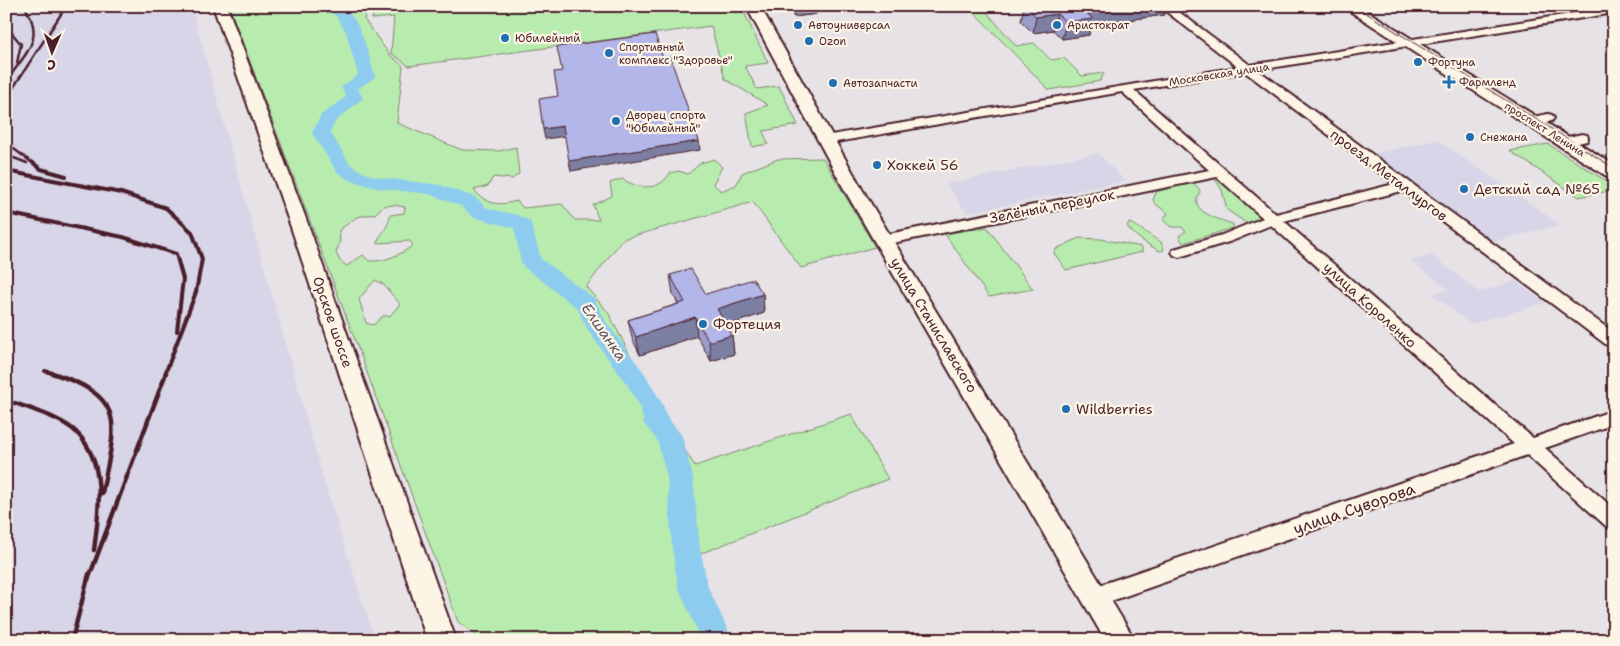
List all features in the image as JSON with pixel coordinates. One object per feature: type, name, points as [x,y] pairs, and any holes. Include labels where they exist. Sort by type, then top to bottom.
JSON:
[{"type":"main road","name":"Орское шоссе","points":[[220,6],[300,227],[442,640]]},
{"type":"main road","name":"улица Станиславского","points":[[753,6],[825,140],[883,240],[1094,598],[1121,640]]},
{"type":"main road","name":"проспект Ленина","points":[[1349,6],[1614,173]]},
{"type":"main road","name":"проспект Ленина","points":[[1369,6],[1614,158]]},
{"type":"street","name":"проезд Металлургов","points":[[1164,6],[1614,342]]},
{"type":"street","name":"Московская улица","points":[[825,140],[1125,88],[1426,42],[1614,10]]},
{"type":"street","name":"улица Короленко","points":[[1125,88],[1614,521]]},
{"type":"street","points":[[1532,121],[1548,118]]},
{"type":"street","points":[[1564,142],[1582,138]]},
{"type":"street","name":"Зелёный переулок","points":[[883,240],[1220,172]]},
{"type":"street","points":[[1179,252],[1227,238],[1273,219],[1404,186]]},
{"type":"street","name":"улица Суворова","points":[[1094,598],[1614,417]]},
{"type":"shaded area","points":[[6,6],[191,6],[326,489],[375,640],[6,640]]},
{"type":"shaded area","name":"Детский сад №65","points":[[1437,140],[1561,225],[1491,242],[1372,154]]},
{"type":"shaded area","points":[[1098,153],[1125,181],[967,213],[946,184]]},
{"type":"shaded area","points":[[1431,255],[1479,292],[1515,281],[1545,303],[1470,324],[1433,294],[1448,289],[1411,261]]},
{"type":"green space","points":[[229,6],[369,6],[364,19],[389,54],[403,66],[397,123],[462,150],[499,151],[516,147],[519,174],[512,179],[493,177],[488,186],[474,190],[484,199],[494,203],[505,204],[517,201],[523,208],[562,204],[575,220],[599,220],[593,205],[612,196],[610,183],[622,179],[642,187],[654,186],[665,179],[670,173],[679,171],[688,174],[701,163],[714,159],[722,167],[713,184],[721,191],[736,185],[742,173],[778,159],[823,158],[875,247],[801,268],[753,202],[623,239],[586,287],[608,312],[653,400],[695,466],[851,414],[888,479],[682,561],[701,640],[482,640],[458,622],[361,356]],"holes":[[[383,206],[405,207],[404,213],[390,215],[388,223],[377,243],[410,241],[413,245],[398,255],[386,259],[369,261],[363,255],[347,266],[340,261],[336,253],[340,241],[339,230],[357,217],[375,214]],[[375,280],[383,284],[400,304],[390,316],[383,316],[373,325],[366,323],[359,299]]]},
{"type":"green space","name":"Юбилейный","points":[[375,6],[741,6],[768,63],[745,66],[757,89],[779,86],[798,125],[763,131],[768,144],[752,147],[746,113],[768,105],[725,79],[711,26],[409,66],[391,53],[394,17],[372,19]]},
{"type":"green space","points":[[984,9],[1016,46],[1034,43],[1051,60],[1064,58],[1082,76],[1104,73],[1100,81],[1049,90],[972,10]]},
{"type":"green space","points":[[1548,144],[1614,186],[1614,190],[1579,197],[1510,151]]},
{"type":"green space","points":[[1219,177],[1263,217],[1246,223],[1227,210],[1222,190],[1215,179]]},
{"type":"green space","points":[[1182,184],[1197,186],[1200,191],[1197,203],[1200,208],[1210,216],[1233,224],[1233,228],[1183,243],[1179,236],[1186,231],[1181,227],[1171,227],[1164,221],[1164,217],[1168,214],[1153,200],[1156,192]]},
{"type":"green space","points":[[1129,223],[1161,242],[1164,250],[1160,251],[1138,237],[1127,226]]},
{"type":"green space","points":[[987,227],[1033,289],[989,297],[945,234]]},
{"type":"green space","points":[[1079,238],[1101,239],[1142,247],[1142,252],[1066,270],[1054,253],[1056,249]]},
{"type":"building","points":[[792,6],[812,6],[794,8]]},
{"type":"building","points":[[1026,6],[1110,6],[1083,10],[1093,19],[1066,22],[1057,14],[1036,17]]},
{"type":"building","name":"Дворец спорта \"Юбилейный\"","points":[[655,34],[663,58],[670,57],[699,141],[569,161],[563,126],[543,129],[539,99],[558,96],[554,72],[562,71],[557,47]]},
{"type":"building","points":[[691,269],[706,294],[753,279],[763,294],[717,309],[732,335],[709,342],[695,317],[636,337],[628,320],[685,302],[670,275]]},
{"type":"waterway","name":"Елшанка","points":[[327,6],[341,13],[354,32],[367,77],[349,87],[355,98],[327,119],[321,133],[343,168],[356,176],[376,183],[433,189],[468,202],[480,213],[510,219],[523,225],[531,262],[586,303],[597,326],[637,380],[652,407],[653,417],[669,436],[680,477],[686,548],[693,587],[701,608],[713,630],[714,640]]},
{"type":"tram line","points":[[1355,6],[1614,168]]},
{"type":"railway","points":[[6,82],[26,54],[33,37],[31,18],[24,6]]},
{"type":"railway","points":[[6,99],[63,11],[62,6]]},
{"type":"railway","points":[[6,26],[21,44],[17,63]]},
{"type":"railway","points":[[6,143],[34,164]]},
{"type":"railway","points":[[6,155],[27,163]]},
{"type":"railway","points":[[32,162],[41,169],[66,176]]},
{"type":"railway","points":[[6,171],[121,193],[166,208],[192,232],[202,259],[196,292],[165,374]]},
{"type":"railway","points":[[6,213],[123,237],[176,254],[183,279],[177,331]]},
{"type":"railway","points":[[45,371],[56,374]]},
{"type":"railway","points":[[52,373],[95,393],[106,404],[111,417],[112,432],[111,450],[102,493]]},
{"type":"railway","points":[[88,580],[166,373]]},
{"type":"railway","points":[[15,403],[64,423],[77,433],[87,445],[93,458],[99,488],[94,550]]},
{"type":"railway","points":[[72,640],[89,574]]},
{"type":"place","name":"Автоуниверсал","points":[[798,25]]},
{"type":"place","name":"Аристократ","points":[[1057,25]]},
{"type":"place","name":"Юбилейный","points":[[505,38]]},
{"type":"place","name":"Ozon","points":[[809,41]]},
{"type":"place","name":"Спортивный комплекс \"Здоровье\"","points":[[609,53]]},
{"type":"place","name":"Фортуна","points":[[1418,62]]},
{"type":"place","name":"Фармленд","points":[[1449,82]]},
{"type":"place","name":"Автозапчасти","points":[[833,83]]},
{"type":"place","name":"Дворец спорта \"Юбилейный\"","points":[[616,121]]},
{"type":"place","name":"Снежана","points":[[1470,137]]},
{"type":"place","name":"Хоккей 56","points":[[877,165]]},
{"type":"place","name":"Детский сад №65","points":[[1464,189]]},
{"type":"place","name":"Фортеция","points":[[703,324]]},
{"type":"place","name":"Wildberries","points":[[1066,409]]}]
